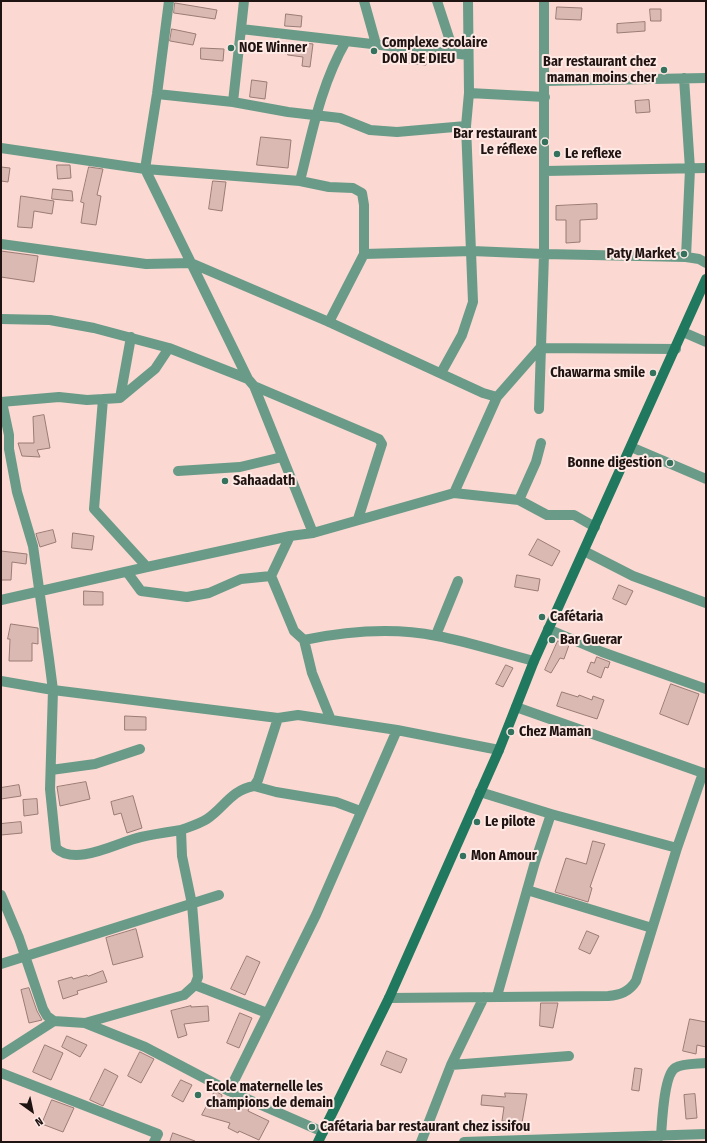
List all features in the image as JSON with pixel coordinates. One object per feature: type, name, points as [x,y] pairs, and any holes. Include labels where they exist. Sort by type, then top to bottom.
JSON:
[{"type":"main road","points":[[318,1142],[389,998],[499,750],[548,629],[676,349],[706,279]]},
{"type":"street","points":[[169,1],[157,94],[145,169],[251,382],[313,533]]},
{"type":"street","points":[[233,102],[244,1]]},
{"type":"street","points":[[364,1],[376,44]]},
{"type":"street","points":[[437,1],[454,53]]},
{"type":"street","points":[[441,373],[462,335],[474,302],[466,126],[469,93],[468,1]]},
{"type":"street","points":[[539,409],[544,254],[544,1]]},
{"type":"street","points":[[241,29],[468,55]]},
{"type":"street","points":[[300,181],[316,116],[331,68],[346,41]]},
{"type":"street","points":[[684,78],[690,169],[686,257]]},
{"type":"street","points":[[545,81],[706,78]]},
{"type":"street","points":[[469,93],[544,97]]},
{"type":"street","points":[[157,94],[233,102],[316,116],[340,118],[370,130],[397,132],[466,126]]},
{"type":"street","points":[[1,148],[145,169],[300,181],[329,187],[353,188],[362,193],[364,205],[364,254],[329,322]]},
{"type":"street","points":[[545,171],[706,168]]},
{"type":"street","points":[[1,244],[146,264],[191,262],[497,397]]},
{"type":"street","points":[[364,254],[472,251],[686,257],[699,259],[706,264]]},
{"type":"street","points":[[1,319],[50,320],[94,328],[169,348],[251,382],[379,439],[382,444],[358,519]]},
{"type":"street","points":[[683,332],[706,342]]},
{"type":"street","points":[[120,398],[131,337]]},
{"type":"street","points":[[169,348],[155,369],[120,398],[88,400],[59,397],[1,402],[9,435],[9,449],[17,492],[33,546],[53,690],[50,788],[56,848],[62,853],[77,855],[94,853],[140,837],[181,830],[207,819],[227,800],[247,787],[254,786],[276,792],[336,802],[360,811]]},
{"type":"street","points":[[454,493],[497,397],[540,348],[676,349]]},
{"type":"street","points":[[103,398],[94,509],[146,567]]},
{"type":"street","points":[[520,500],[536,462],[541,443]]},
{"type":"street","points":[[631,447],[706,479]]},
{"type":"street","points":[[178,472],[240,467],[282,457]]},
{"type":"street","points":[[1,600],[40,593],[146,567],[290,536],[313,533],[454,493],[520,500],[547,515],[574,515],[595,527]]},
{"type":"street","points":[[290,536],[271,576],[294,631],[304,640],[312,673],[331,720]]},
{"type":"street","points":[[584,551],[633,576],[706,604]]},
{"type":"street","points":[[127,572],[141,591],[187,597],[209,593],[241,579],[271,576]]},
{"type":"street","points":[[436,636],[458,581]]},
{"type":"street","points":[[548,629],[602,652],[706,689]]},
{"type":"street","points":[[304,640],[347,632],[376,630],[436,636],[534,661]]},
{"type":"street","points":[[1,681],[53,690],[278,718],[298,715],[397,730],[499,750]]},
{"type":"street","points":[[389,998],[608,996],[622,994],[633,986],[636,981],[677,848],[705,773],[516,707]]},
{"type":"street","points":[[254,786],[258,780],[278,718]]},
{"type":"street","points":[[229,1091],[316,915],[360,811],[397,730]]},
{"type":"street","points":[[51,770],[95,764],[140,749]]},
{"type":"street","points":[[480,792],[551,814],[677,848]]},
{"type":"street","points":[[497,996],[527,890],[551,814]]},
{"type":"street","points":[[85,1023],[184,995],[194,985],[198,977],[192,904],[182,856],[181,830]]},
{"type":"street","points":[[527,890],[652,928]]},
{"type":"street","points":[[1,895],[26,956],[43,1009],[47,1016],[54,1021],[85,1023],[145,1047],[229,1091],[323,1132]]},
{"type":"street","points":[[1,964],[219,895]]},
{"type":"street","points":[[194,985],[268,1013]]},
{"type":"street","points":[[421,1142],[451,1065],[484,997]]},
{"type":"street","points":[[1,1055],[54,1021]]},
{"type":"street","points":[[451,1065],[569,1056]]},
{"type":"street","points":[[660,1136],[668,1077],[675,1068],[706,1063]]},
{"type":"street","points":[[1,1073],[158,1134],[154,1142]]},
{"type":"street","points":[[464,1142],[644,1139],[660,1136],[706,1134]]},
{"type":"building","points":[[175,3],[217,10],[215,19],[174,13]]},
{"type":"building","points":[[557,7],[582,8],[581,20],[556,19]]},
{"type":"building","points":[[650,9],[661,9],[661,21],[651,21]]},
{"type":"building","points":[[286,14],[302,16],[301,27],[285,26]]},
{"type":"building","points":[[645,22],[645,31],[617,33],[617,24]]},
{"type":"building","points":[[172,29],[196,34],[193,45],[170,41]]},
{"type":"building","points":[[290,43],[305,45],[305,43],[313,44],[310,67],[302,66],[303,57],[288,55]]},
{"type":"building","points":[[201,48],[224,49],[223,61],[201,59]]},
{"type":"building","points":[[390,53],[427,57],[426,65],[389,61]]},
{"type":"building","points":[[252,80],[267,82],[265,99],[250,97]]},
{"type":"building","points":[[649,100],[650,112],[636,113],[635,101]]},
{"type":"building","points":[[261,137],[291,140],[288,168],[257,165]]},
{"type":"building","points":[[57,165],[70,165],[71,178],[58,179]]},
{"type":"building","points":[[1,167],[10,168],[8,182],[1,181]]},
{"type":"building","points":[[89,167],[103,169],[97,195],[101,196],[96,225],[81,223],[84,203],[81,202]]},
{"type":"building","points":[[213,181],[226,182],[222,211],[209,209]]},
{"type":"building","points":[[53,189],[72,191],[73,201],[52,199]]},
{"type":"building","points":[[21,196],[54,201],[52,214],[34,211],[32,228],[18,227]]},
{"type":"building","points":[[597,204],[597,219],[580,220],[580,242],[566,243],[566,220],[556,220],[556,206]]},
{"type":"building","points":[[1,251],[38,256],[34,282],[1,277]]},
{"type":"building","points":[[44,415],[50,448],[37,450],[40,457],[22,456],[18,443],[34,443],[33,417]]},
{"type":"building","points":[[53,530],[56,542],[40,547],[36,534]]},
{"type":"building","points":[[73,533],[94,536],[92,550],[72,548]]},
{"type":"building","points":[[538,539],[560,551],[552,566],[529,555]]},
{"type":"building","points":[[1,551],[27,554],[26,564],[12,562],[11,580],[1,580]]},
{"type":"building","points":[[517,575],[540,579],[538,591],[515,587]]},
{"type":"building","points":[[619,585],[633,591],[626,605],[613,599]]},
{"type":"building","points":[[84,591],[103,592],[103,605],[84,605]]},
{"type":"building","points":[[11,624],[38,628],[38,644],[32,643],[32,661],[9,661],[10,639],[8,639]]},
{"type":"building","points":[[558,641],[569,645],[564,659],[560,658],[551,673],[545,670]]},
{"type":"building","points":[[597,657],[610,662],[608,668],[605,667],[601,678],[587,672],[591,662],[594,663]]},
{"type":"building","points":[[506,665],[513,668],[503,687],[496,684]]},
{"type":"building","points":[[671,684],[699,694],[688,725],[660,714]]},
{"type":"building","points":[[562,692],[578,697],[579,695],[592,700],[593,696],[604,700],[597,719],[557,706]]},
{"type":"building","points":[[125,716],[146,717],[146,730],[125,730]]},
{"type":"building","points":[[86,782],[90,799],[60,806],[57,787]]},
{"type":"building","points":[[19,785],[21,796],[1,799],[1,788]]},
{"type":"building","points":[[133,796],[142,828],[127,833],[121,813],[114,815],[111,802]]},
{"type":"building","points":[[37,799],[38,814],[24,816],[23,800]]},
{"type":"building","points":[[21,822],[22,833],[1,835],[1,824]]},
{"type":"building","points":[[593,841],[605,844],[590,887],[592,888],[588,902],[555,892],[566,858],[586,864]]},
{"type":"building","points":[[136,929],[143,957],[113,965],[106,938]]},
{"type":"building","points":[[587,931],[599,936],[590,954],[579,949]]},
{"type":"building","points":[[247,956],[260,962],[245,995],[231,989]]},
{"type":"building","points":[[103,971],[107,982],[77,991],[78,994],[63,999],[58,981],[72,977],[73,979],[88,976]]},
{"type":"building","points":[[29,988],[37,1011],[42,1020],[29,1023],[21,990]]},
{"type":"building","points":[[541,1003],[558,1003],[553,1028],[540,1026]]},
{"type":"building","points":[[191,1006],[208,1006],[209,1021],[184,1024],[187,1035],[178,1038],[171,1011]]},
{"type":"building","points":[[240,1013],[252,1018],[239,1048],[227,1043]]},
{"type":"building","points":[[690,1019],[706,1022],[706,1047],[697,1045],[696,1054],[683,1051]]},
{"type":"building","points":[[67,1036],[87,1045],[80,1057],[62,1047]]},
{"type":"building","points":[[45,1045],[63,1053],[51,1080],[33,1072]]},
{"type":"building","points":[[387,1051],[407,1059],[401,1073],[381,1065]]},
{"type":"building","points":[[140,1052],[154,1059],[141,1083],[128,1076]]},
{"type":"building","points":[[635,1068],[642,1069],[639,1091],[632,1090]]},
{"type":"building","points":[[105,1069],[118,1076],[103,1106],[90,1100]]},
{"type":"building","points":[[181,1080],[192,1085],[183,1102],[172,1096]]},
{"type":"building","points":[[215,1091],[222,1095],[221,1101],[236,1110],[239,1104],[249,1108],[248,1111],[269,1121],[259,1140],[228,1128],[230,1123],[202,1115]]},
{"type":"building","points":[[505,1093],[527,1094],[522,1123],[502,1121],[504,1107],[481,1105],[482,1095],[505,1097]]},
{"type":"building","points":[[695,1094],[697,1118],[686,1119],[684,1095]]},
{"type":"building","points":[[52,1100],[74,1108],[63,1132],[42,1124]]},
{"type":"building","points":[[173,1133],[195,1141],[195,1142],[170,1142]]},
{"type":"place","name":"NOE Winner","points":[[231,48]]},
{"type":"place","name":"Complexe scolaire DON DE DIEU","points":[[374,51]]},
{"type":"place","name":"Bar restaurant chez maman moins cher","points":[[664,70]]},
{"type":"place","name":"Bar restaurant Le réflexe","points":[[545,142]]},
{"type":"place","name":"Le reflexe","points":[[557,154]]},
{"type":"place","name":"Paty Market","points":[[684,254]]},
{"type":"place","name":"Chawarma smile","points":[[653,373]]},
{"type":"place","name":"Bonne digestion","points":[[670,463]]},
{"type":"place","name":"Sahaadath","points":[[225,481]]},
{"type":"place","name":"Cafétaria","points":[[542,617]]},
{"type":"place","name":"Bar Guerar","points":[[552,640]]},
{"type":"place","name":"Chez Maman","points":[[511,732]]},
{"type":"place","name":"Le pilote","points":[[477,822]]},
{"type":"place","name":"Mon Amour","points":[[463,856]]},
{"type":"place","name":"Ecole maternelle les champions de demain","points":[[198,1095]]},
{"type":"place","name":"Cafétaria bar restaurant chez issifou","points":[[312,1127]]}]
